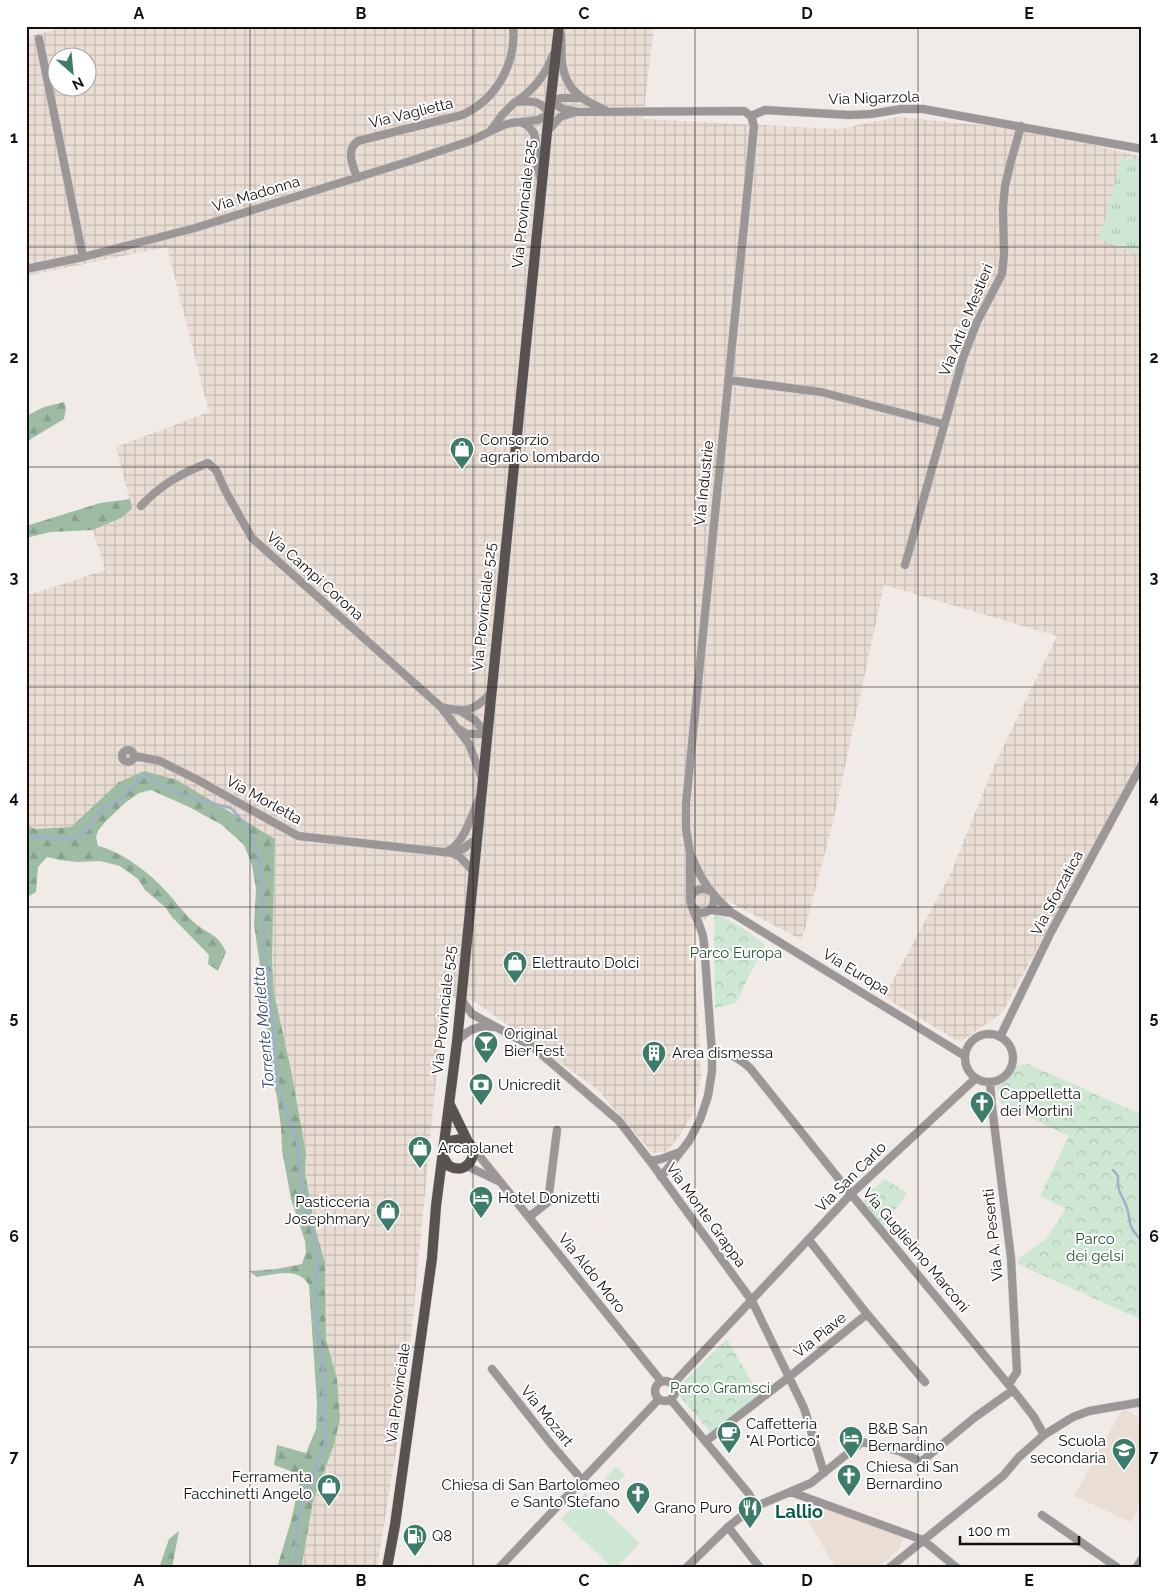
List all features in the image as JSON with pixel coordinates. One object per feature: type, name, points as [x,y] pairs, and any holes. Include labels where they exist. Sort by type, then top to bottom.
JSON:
[{"type":"main road","name":"Via Provinciale 525","points":[[435,1222],[457,1042],[548,114],[559,26]]},
{"type":"main road","points":[[438,1192],[448,1178],[473,1159],[473,1151],[450,1104]]},
{"type":"main road","points":[[463,1168],[449,1166],[444,1153],[448,1142],[455,1139],[463,1139],[470,1144]]},
{"type":"main road","name":"Via Provinciale","points":[[387,1568],[395,1525],[432,1258],[435,1222]]},
{"type":"street","name":"Via Vaglietta","points":[[357,178],[350,151],[352,145],[358,141],[462,115],[486,99],[500,83],[509,63],[514,40],[513,26]]},
{"type":"street","points":[[559,26],[564,72],[568,83],[580,98]]},
{"type":"street","points":[[39,39],[83,257]]},
{"type":"street","name":"Via Madonna","points":[[490,132],[502,115],[515,102],[532,90],[542,78],[557,46]]},
{"type":"street","name":"Via Nigarzola","points":[[550,101],[562,98],[580,98],[607,110]]},
{"type":"street","name":"Via Nigarzola","points":[[550,101],[563,109],[578,112]]},
{"type":"street","points":[[515,102],[539,102],[548,114]]},
{"type":"street","name":"Via Nigarzola","points":[[547,132],[560,117],[578,112],[607,110],[744,111],[751,116],[764,110],[849,115],[923,108],[1142,150]]},
{"type":"street","name":"Via Madonna","points":[[26,269],[83,257],[195,228],[463,144],[504,125],[538,120],[548,114]]},
{"type":"street","name":"Via Industrie","points":[[661,1177],[689,1141],[700,1120],[708,1096],[712,1071],[703,931],[691,903],[686,803],[754,126],[751,116]]},
{"type":"street","points":[[521,122],[530,128],[535,136],[536,166],[542,182]]},
{"type":"street","name":"Via Arti e Mestieri","points":[[905,565],[943,424],[966,349],[1002,274],[1005,186],[1021,126]]},
{"type":"street","points":[[728,380],[821,392],[943,424]]},
{"type":"street","name":"Via Campi Corona","points":[[141,506],[154,492],[178,476],[208,463],[216,470],[252,538],[441,707],[469,744],[482,778]]},
{"type":"street","points":[[462,712],[476,707],[490,694]]},
{"type":"street","name":"Via Campi Corona","points":[[441,707],[462,712],[475,720],[486,734]]},
{"type":"street","points":[[458,729],[467,734],[486,734]]},
{"type":"street","name":"Via Morletta","points":[[135,756],[160,761],[187,774],[298,836],[449,852]]},
{"type":"street","name":"Via Sforzatica","points":[[1000,1037],[1051,932],[1142,764]]},
{"type":"street","points":[[449,852],[462,835],[480,797]]},
{"type":"street","points":[[449,852],[463,849],[476,839]]},
{"type":"street","points":[[449,852],[460,857],[473,871]]},
{"type":"street","name":"Via Industrie","points":[[690,853],[700,875],[712,894],[713,905],[709,911],[703,931]]},
{"type":"street","points":[[709,911],[695,911],[691,903],[694,892],[698,889],[706,889],[712,894]]},
{"type":"street","name":"Via Europa","points":[[712,894],[732,913],[965,1056]]},
{"type":"street","name":"Via Europa","points":[[709,911],[732,913]]},
{"type":"street","points":[[460,998],[472,1014],[495,1027]]},
{"type":"street","points":[[457,1042],[472,1029],[495,1027]]},
{"type":"street","name":"Via Monte Grappa","points":[[495,1027],[533,1047],[619,1121],[650,1161],[752,1301],[804,1408],[824,1473]]},
{"type":"street","points":[[992,1034],[1000,1037],[1009,1046],[1012,1059],[1006,1074],[990,1082],[976,1078],[969,1071],[966,1064],[965,1056],[970,1043],[984,1035],[992,1034]]},
{"type":"street","name":"Via Guglielmo Marconi","points":[[712,1052],[723,1052],[739,1058],[750,1068],[851,1194],[1011,1387],[1034,1417],[1044,1435]]},
{"type":"street","name":"Via San Carlo","points":[[673,1384],[851,1194],[976,1078]]},
{"type":"street","name":"Via A. Pesenti","points":[[990,1082],[1011,1258],[1017,1372],[1011,1387]]},
{"type":"street","points":[[529,1217],[548,1202],[557,1130]]},
{"type":"street","name":"Via Aldo Moro","points":[[470,1144],[662,1381]]},
{"type":"street","points":[[650,1161],[680,1152]]},
{"type":"street","name":"Via Aldo Moro","points":[[463,1168],[500,1182]]},
{"type":"street","name":"Via Piave","points":[[809,1240],[867,1314],[926,1382]]},
{"type":"street","name":"Via Piave","points":[[706,1441],[789,1378],[867,1314]]},
{"type":"street","name":"Via Mozart","points":[[492,1369],[582,1480]]},
{"type":"street","points":[[662,1381],[668,1381],[673,1384],[676,1390],[675,1396],[671,1400],[664,1402],[658,1400],[655,1393],[656,1386],[662,1381]]},
{"type":"street","points":[[686,1568],[728,1527],[752,1508],[811,1483],[862,1442],[899,1451],[922,1461],[1011,1387]]},
{"type":"street","points":[[499,1568],[658,1400]]},
{"type":"street","points":[[671,1400],[749,1494],[752,1500],[752,1508]]},
{"type":"street","points":[[889,1568],[1003,1476],[1019,1457],[1044,1435],[1073,1417],[1089,1411],[1142,1402]]},
{"type":"street","points":[[791,1492],[924,1540],[957,1568]]},
{"type":"street","points":[[1042,1515],[1118,1568]]},
{"type":"street","points":[[728,1527],[760,1568]]},
{"type":"street","points":[[1136,1568],[1142,1559]]},
{"type":"shaded area","points":[[70,26],[654,26],[643,119],[838,129],[898,117],[991,126],[1063,137],[1142,157],[1142,757],[1002,1013],[960,1042],[884,997],[950,875],[994,766],[1057,636],[884,585],[833,822],[802,940],[726,900],[693,931],[701,1076],[693,1114],[667,1152],[652,1153],[597,1089],[474,1001],[444,997],[406,1389],[377,1568],[311,1568],[302,1566],[313,1501],[334,1445],[340,1419],[337,1379],[326,1339],[325,1263],[316,1231],[305,1173],[306,1153],[291,1070],[274,993],[272,961],[275,839],[144,771],[90,810],[71,827],[35,829],[26,825],[26,596],[105,570],[93,530],[121,518],[132,509],[116,447],[209,412],[167,247],[26,276],[26,37]]},
{"type":"shaded area","points":[[1123,1408],[1142,1420],[1142,1503],[1131,1522],[1074,1496]]},
{"type":"shaded area","points":[[814,1503],[904,1538],[899,1549],[878,1568],[836,1568],[808,1521]]},
{"type":"green space","points":[[1122,157],[1142,161],[1142,256],[1099,239]]},
{"type":"green space","points":[[64,402],[66,408],[64,419],[26,442],[26,416],[44,407]]},
{"type":"green space","points":[[130,499],[132,509],[121,518],[93,530],[51,532],[26,538],[26,526],[100,503]]},
{"type":"green space","points":[[144,771],[177,780],[275,839],[272,961],[274,993],[291,1070],[306,1153],[305,1173],[316,1231],[325,1263],[326,1339],[337,1379],[340,1419],[334,1445],[313,1501],[302,1565],[311,1568],[277,1568],[291,1521],[301,1475],[274,1465],[277,1445],[306,1453],[316,1429],[317,1404],[309,1285],[298,1275],[286,1273],[257,1277],[249,1271],[276,1269],[302,1264],[306,1252],[305,1241],[291,1199],[282,1150],[277,1097],[267,1060],[267,1030],[261,996],[261,973],[254,924],[256,889],[252,865],[244,845],[222,825],[189,807],[151,790],[139,793],[125,803],[106,821],[96,837],[98,846],[115,852],[141,868],[162,887],[191,920],[220,941],[226,952],[218,971],[208,964],[209,955],[172,917],[165,907],[145,890],[138,879],[120,866],[100,861],[77,862],[47,857],[38,867],[36,892],[26,898],[28,872],[26,866],[26,825],[35,829],[71,827],[119,782]]},
{"type":"green space","name":"Parco Europa","points":[[714,915],[734,923],[765,944],[736,1003],[715,1008]]},
{"type":"green space","name":"Parco dei gelsi","points":[[1028,1064],[1142,1115],[1142,1320],[1018,1264],[1018,1259],[1045,1240],[1066,1209],[1040,1196],[1069,1136],[1000,1103],[996,1085],[1005,1078],[1013,1066]]},
{"type":"green space","points":[[885,1179],[907,1193],[883,1227],[863,1202],[864,1197],[872,1188],[874,1189]]},
{"type":"green space","name":"Parco Gramsci","points":[[727,1339],[760,1396],[711,1433],[679,1395],[681,1384]]},
{"type":"green space","points":[[616,1467],[625,1475],[607,1494],[598,1486]]},
{"type":"green space","points":[[586,1493],[640,1543],[616,1568],[613,1568],[561,1519]]},
{"type":"green space","points":[[179,1531],[172,1568],[159,1568],[169,1539]]},
{"type":"waterway","name":"Torrente Morletta","points":[[26,836],[68,839],[80,836],[87,830],[100,811],[125,795],[137,781],[146,776],[153,778],[158,784],[173,791],[231,808],[243,821],[254,842],[259,858],[263,927],[279,1091],[298,1145],[300,1177],[319,1262],[315,1289],[315,1311],[322,1357],[324,1383],[323,1412],[326,1440],[303,1503],[297,1526],[293,1568]]},
{"type":"waterway","points":[[1113,1170],[1118,1176],[1120,1192],[1128,1211],[1131,1226],[1140,1239]]},
{"type":"place","name":"Consorzio agrario lombardo","points":[[462,470]]},
{"type":"place","name":"Elettrauto Dolci","points":[[515,984]]},
{"type":"place","name":"Original Bier Fest","points":[[486,1064]]},
{"type":"place","name":"Area dismessa","points":[[654,1074]]},
{"type":"place","name":"Unicredit","points":[[481,1106]]},
{"type":"place","name":"Cappelletta dei Mortini","points":[[982,1124]]},
{"type":"place","name":"Arcaplanet","points":[[420,1169]]},
{"type":"place","name":"Hotel Donizetti","points":[[481,1219]]},
{"type":"place","name":"Pasticceria Josephmary","points":[[388,1232]]},
{"type":"place","name":"Caffetteria \"Al Portico\"","points":[[729,1454]]},
{"type":"place","name":"B&B San Bernardino","points":[[851,1459]]},
{"type":"place","name":"Scuola secondaria","points":[[1124,1471]]},
{"type":"place","name":"Chiesa di San Bernardino","points":[[849,1497]]},
{"type":"place","name":"Ferramenta Facchinetti Angelo","points":[[329,1507]]},
{"type":"place","name":"Chiesa di San Bartolomeo e Santo Stefano","points":[[638,1515]]},
{"type":"place","name":"Grano Puro","points":[[750,1529]]},
{"type":"place","name":"Q8","points":[[415,1557]]},
{"type":"district","name":"Lallio","points":[[799,1512]]}]
